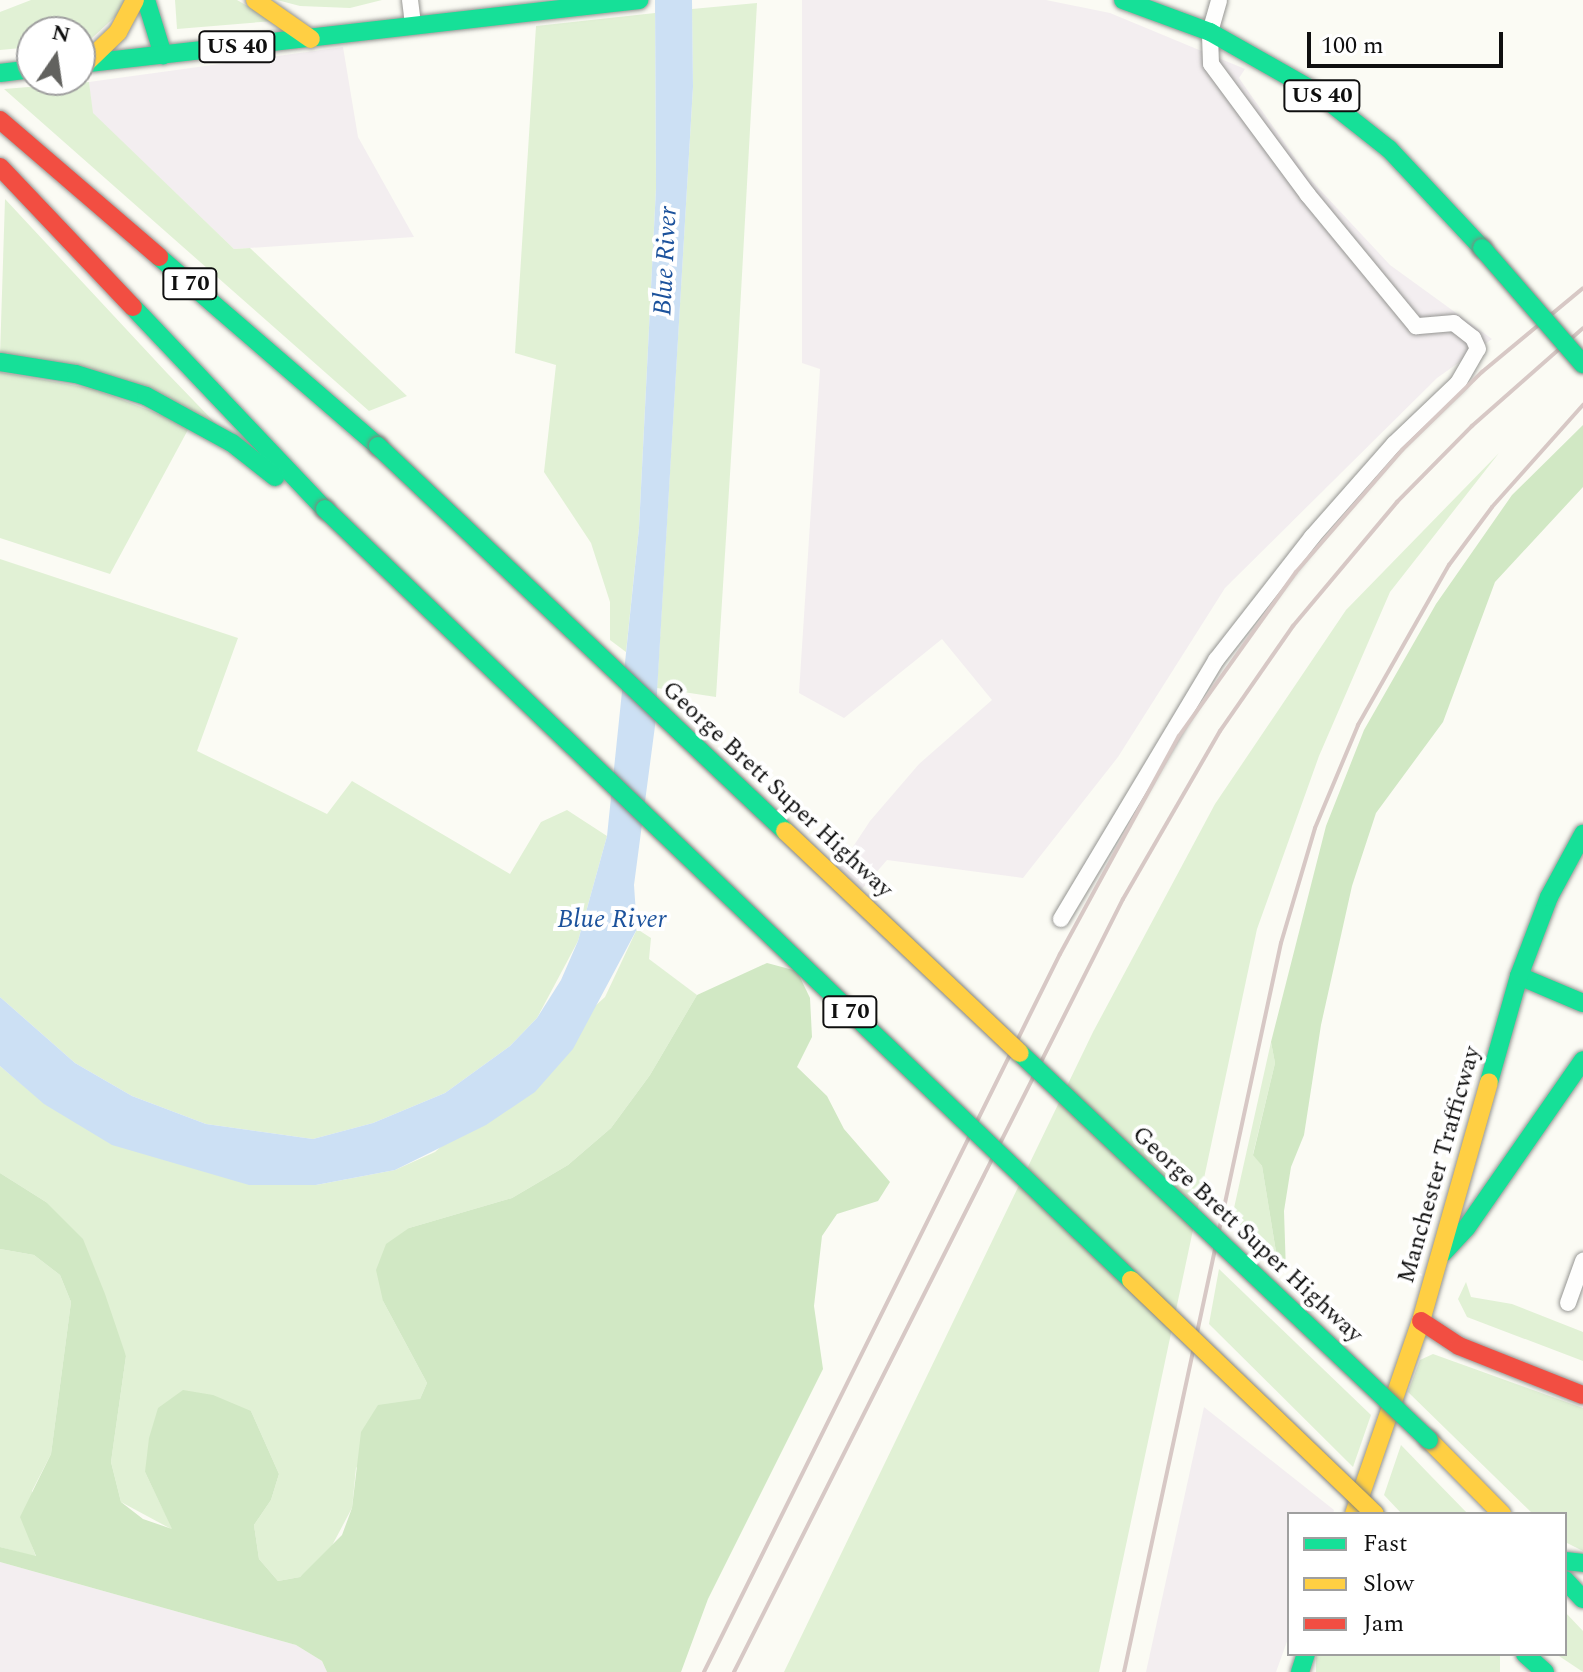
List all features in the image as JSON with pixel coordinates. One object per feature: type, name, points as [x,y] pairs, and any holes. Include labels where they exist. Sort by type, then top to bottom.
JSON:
[{"type":"main road","points":[[96,52],[118,32],[135,0]]},
{"type":"main road","points":[[146,0],[163,55]]},
{"type":"main road","points":[[163,0],[163,55]]},
{"type":"main road","name":"US 40","points":[[255,0],[311,39]]},
{"type":"main road","name":"US 40","points":[[96,63],[639,0]]},
{"type":"main road","name":"US 40","points":[[1123,0],[1210,32],[1270,62],[1360,125],[1482,248],[1583,364]]},
{"type":"main road","name":"George Brett Super Highway","points":[[1,121],[378,446],[1429,1440],[1500,1512]]},
{"type":"main road","name":"I 70","points":[[0,167],[325,509],[1373,1512]]},
{"type":"main road","points":[[0,362],[76,374],[146,396],[232,443],[274,477],[307,490]]},
{"type":"main road","name":"Manchester Trafficway","points":[[1355,1512],[1421,1321],[1519,976],[1549,897],[1583,834]]},
{"type":"main road","points":[[1519,976],[1583,1003]]},
{"type":"main road","points":[[1440,1257],[1467,1227],[1583,1060]]},
{"type":"main road","points":[[1421,1321],[1519,1348]]},
{"type":"main road","points":[[1421,1321],[1459,1346],[1583,1395]]},
{"type":"main road","points":[[1567,1582],[1583,1599]]},
{"type":"main road","points":[[1527,1656],[1545,1672]]},
{"type":"street","points":[[410,0],[413,24]]},
{"type":"street","points":[[1061,919],[1216,660],[1312,537],[1394,444],[1466,373],[1478,349],[1473,338],[1454,323],[1416,326],[1401,311],[1211,64],[1210,32],[1219,0]]},
{"type":"street","points":[[1568,1303],[1583,1261]]},
{"type":"shaded area","points":[[802,0],[1046,0],[1110,13],[1245,69],[1239,78],[1309,178],[1390,265],[1492,339],[1437,378],[1225,588],[1118,757],[1023,878],[887,860],[862,889],[839,868],[870,821],[919,764],[992,700],[942,639],[844,718],[799,693],[820,369],[802,363]]},
{"type":"shaded area","points":[[343,47],[358,137],[414,237],[234,249],[92,113],[90,96],[96,96],[96,81]]},
{"type":"shaded area","points":[[1204,1407],[1334,1510],[1287,1512],[1287,1642],[1276,1672],[1146,1672]]},
{"type":"shaded area","points":[[0,1562],[296,1645],[322,1661],[327,1672],[0,1672]]},
{"type":"green space","points":[[31,0],[125,0],[120,12],[96,34],[96,16],[16,16],[16,48],[0,50],[0,12]]},
{"type":"green space","points":[[175,0],[237,0],[273,21],[177,29]]},
{"type":"green space","points":[[277,0],[382,0],[350,8],[300,6]]},
{"type":"green space","points":[[757,3],[716,697],[657,688],[693,87],[692,9]]},
{"type":"green space","points":[[655,13],[656,188],[639,528],[626,652],[610,640],[610,602],[591,543],[544,472],[556,365],[515,353],[536,26]]},
{"type":"green space","points":[[16,88],[16,96],[91,96],[93,113],[234,249],[250,248],[407,396],[369,411],[4,89]]},
{"type":"green space","points":[[5,199],[167,373],[221,429],[0,356]]},
{"type":"green space","points":[[0,372],[94,389],[190,426],[110,574],[0,538]]},
{"type":"green space","points":[[1583,425],[1583,487],[1495,582],[1443,722],[1376,813],[1352,886],[1321,1025],[1304,1135],[1291,1167],[1284,1211],[1286,1272],[1278,1264],[1262,1166],[1253,1155],[1275,1063],[1271,1042],[1326,826],[1364,730],[1436,604],[1512,495]]},
{"type":"green space","points":[[1499,453],[1390,592],[1319,756],[1257,929],[1099,1672],[784,1672],[1093,1032],[1215,804],[1346,610]]},
{"type":"green space","points":[[0,559],[238,638],[197,751],[327,814],[352,781],[510,874],[541,822],[567,810],[607,836],[578,941],[537,1018],[510,1046],[445,1093],[373,1123],[313,1139],[206,1124],[132,1096],[75,1063],[0,997]]},
{"type":"green space","points":[[637,929],[651,938],[649,959],[697,995],[650,1075],[611,1128],[568,1165],[512,1198],[409,1228],[383,1301],[427,1383],[420,1399],[356,1468],[352,1508],[327,1555],[300,1577],[278,1581],[259,1559],[254,1525],[271,1500],[279,1474],[251,1411],[145,1472],[173,1530],[121,1502],[111,1462],[126,1356],[46,1202],[0,1173],[0,1066],[44,1103],[316,1185],[395,1170],[435,1152],[605,997]]},
{"type":"green space","points":[[767,963],[797,971],[810,998],[812,1037],[797,1067],[827,1096],[844,1129],[890,1182],[878,1201],[837,1214],[822,1236],[814,1306],[823,1369],[708,1599],[681,1672],[327,1672],[322,1661],[296,1645],[0,1562],[0,1547],[36,1556],[20,1517],[51,1454],[71,1302],[60,1275],[34,1255],[0,1249],[0,1173],[46,1202],[83,1239],[105,1294],[126,1356],[111,1462],[121,1502],[143,1519],[172,1529],[145,1472],[149,1438],[158,1408],[183,1390],[213,1395],[251,1411],[279,1474],[271,1500],[254,1525],[259,1559],[278,1581],[300,1577],[342,1535],[352,1508],[361,1432],[378,1405],[420,1399],[427,1383],[383,1301],[376,1270],[386,1244],[409,1228],[512,1198],[568,1165],[611,1128],[650,1075],[697,995]]},
{"type":"green space","points":[[1271,1042],[1275,1063],[1253,1154],[1262,1166],[1278,1264],[1232,1217]]},
{"type":"green space","points":[[0,1249],[34,1255],[60,1275],[71,1302],[51,1454],[32,1491],[31,1543],[36,1557],[0,1547]]},
{"type":"green space","points":[[1219,1269],[1371,1415],[1353,1467],[1209,1324]]},
{"type":"green space","points":[[1466,1282],[1471,1297],[1512,1304],[1583,1332],[1583,1361],[1467,1317],[1458,1299]]},
{"type":"green space","points":[[1433,1354],[1583,1408],[1583,1551],[1567,1543],[1567,1512],[1531,1512],[1408,1392],[1420,1360]]},
{"type":"green space","points":[[1401,1445],[1466,1512],[1400,1512],[1384,1495]]},
{"type":"green space","points":[[1567,1614],[1583,1631],[1583,1672],[1559,1656],[1567,1656]]},
{"type":"green space","points":[[1316,1656],[1500,1656],[1500,1672],[1316,1672]]},
{"type":"water","name":"Blue River","points":[[655,0],[692,0],[693,87],[655,726],[634,885],[637,929],[573,1049],[535,1092],[486,1125],[395,1170],[316,1185],[249,1185],[112,1145],[44,1104],[0,1066],[0,997],[75,1063],[132,1096],[206,1124],[313,1139],[373,1123],[445,1093],[510,1046],[537,1018],[561,980],[578,941],[607,836],[639,528],[656,188]]},
{"type":"railway","points":[[704,1672],[1060,954],[1179,736],[1296,572],[1402,450],[1482,372],[1583,288]]},
{"type":"railway","points":[[734,1672],[1123,899],[1220,731],[1293,626],[1397,502],[1472,426],[1583,328]]},
{"type":"railway","points":[[1124,1672],[1281,943],[1315,828],[1358,725],[1449,565],[1492,507],[1583,405]]},
{"type":"traffic: fast","points":[[146,0],[163,55]]},
{"type":"traffic: fast","points":[[96,62],[639,0]]},
{"type":"traffic: fast","points":[[1123,0],[1210,32],[1318,93],[1389,149],[1482,248]]},
{"type":"traffic: fast","points":[[0,73],[16,71]]},
{"type":"traffic: fast","points":[[1482,248],[1583,364]]},
{"type":"traffic: fast","points":[[159,257],[378,446]]},
{"type":"traffic: fast","points":[[133,307],[325,509]]},
{"type":"traffic: fast","points":[[0,362],[76,374],[146,396],[232,443],[275,477]]},
{"type":"traffic: fast","points":[[378,446],[785,831]]},
{"type":"traffic: fast","points":[[325,509],[1131,1280]]},
{"type":"traffic: fast","points":[[1489,1082],[1519,976],[1549,897],[1583,834]]},
{"type":"traffic: fast","points":[[1519,976],[1583,1003]]},
{"type":"traffic: fast","points":[[1020,1053],[1429,1440]]},
{"type":"traffic: fast","points":[[1443,1253],[1467,1227],[1583,1060]]},
{"type":"traffic: fast","points":[[1567,1561],[1583,1563]]},
{"type":"traffic: fast","points":[[1567,1582],[1583,1599]]},
{"type":"traffic: fast","points":[[1300,1672],[1305,1656]]},
{"type":"traffic: fast","points":[[1527,1656],[1545,1672]]},
{"type":"traffic: slow","points":[[96,53],[118,32],[135,0]]},
{"type":"traffic: slow","points":[[255,0],[311,39]]},
{"type":"traffic: slow","points":[[785,831],[1020,1053]]},
{"type":"traffic: slow","points":[[1355,1512],[1421,1321],[1489,1082]]},
{"type":"traffic: slow","points":[[1131,1280],[1373,1512]]},
{"type":"traffic: slow","points":[[1429,1440],[1500,1512]]},
{"type":"traffic: jam","points":[[0,120],[159,257]]},
{"type":"traffic: jam","points":[[0,167],[133,307]]},
{"type":"traffic: jam","points":[[1421,1321],[1459,1346],[1583,1395]]}]
